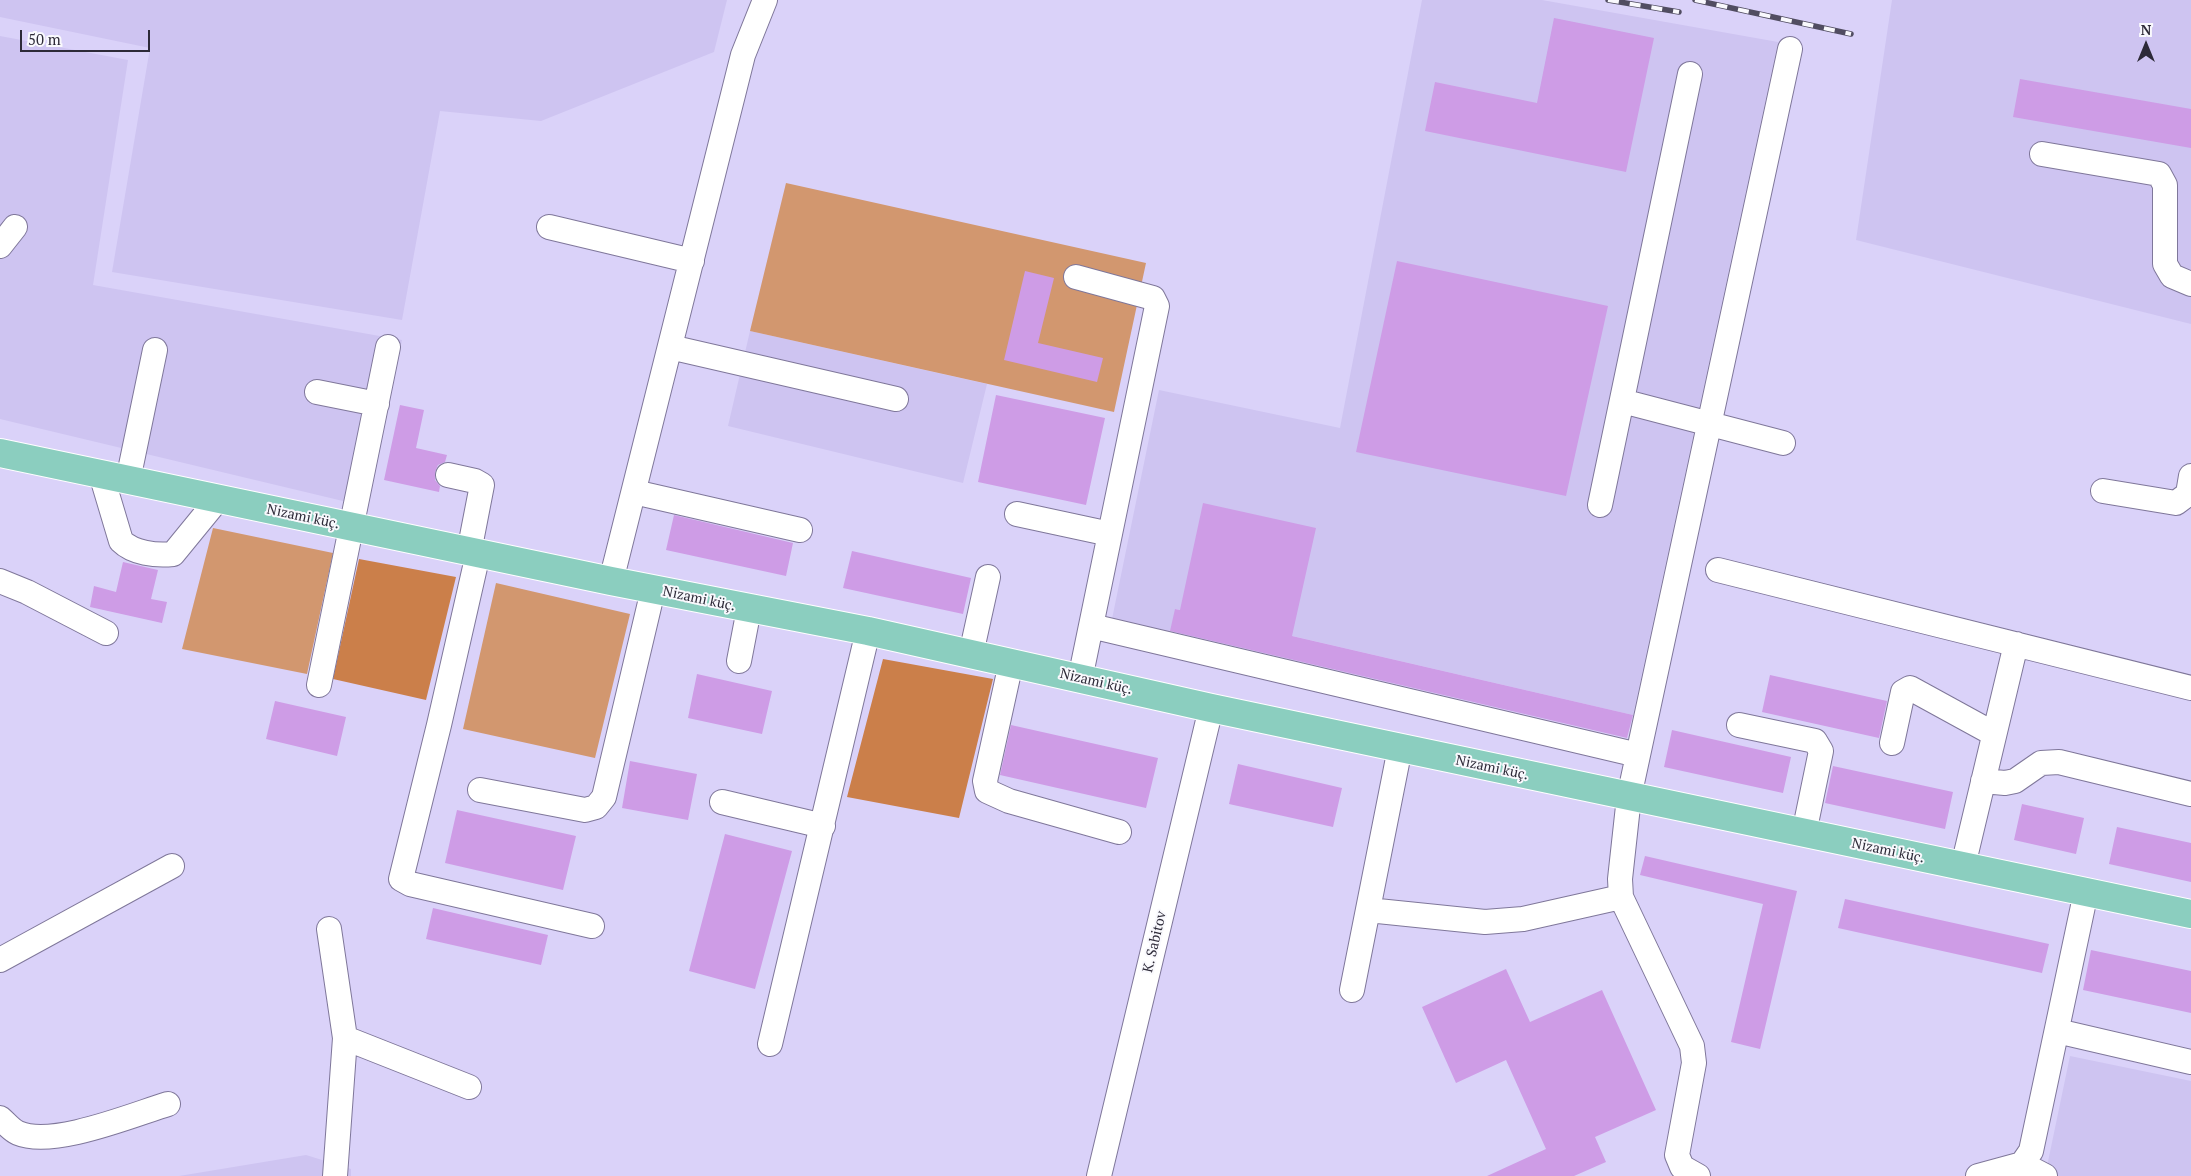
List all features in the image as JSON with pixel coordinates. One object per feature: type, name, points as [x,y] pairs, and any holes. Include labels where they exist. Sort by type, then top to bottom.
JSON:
[{"type":"main road","name":"Nizami küç.","points":[[0,453],[653,590],[868,631],[1211,708],[2191,914]]},
{"type":"street","points":[[611,581],[743,55],[765,0]]},
{"type":"street","points":[[1698,1176],[1682,1167],[1677,1156],[1694,1063],[1692,1046],[1621,897],[1620,879],[1628,796],[1790,49]]},
{"type":"street","points":[[1600,506],[1690,74]]},
{"type":"street","points":[[2042,154],[2159,174],[2164,185],[2165,264],[2172,276],[2191,284]]},
{"type":"street","points":[[0,246],[15,227]]},
{"type":"street","points":[[549,227],[692,261]]},
{"type":"street","points":[[1076,277],[1153,298],[1157,306],[1080,679]]},
{"type":"street","points":[[319,685],[388,347]]},
{"type":"street","points":[[670,347],[896,399]]},
{"type":"street","points":[[128,480],[154,350]]},
{"type":"street","points":[[317,392],[377,404]]},
{"type":"street","points":[[1622,401],[1783,442]]},
{"type":"street","points":[[101,474],[121,541],[128,548],[162,556],[173,554],[218,499]]},
{"type":"street","points":[[448,475],[475,481],[482,486],[473,553],[401,879],[410,884],[592,926]]},
{"type":"street","points":[[2103,491],[2176,503],[2188,494],[2191,476]]},
{"type":"street","points":[[634,492],[800,530]]},
{"type":"street","points":[[1017,514],[1110,534]]},
{"type":"street","points":[[1718,570],[2191,688]]},
{"type":"street","points":[[971,654],[988,577]]},
{"type":"street","points":[[0,581],[27,592],[106,633]]},
{"type":"street","points":[[480,790],[585,810],[596,807],[604,796],[653,590]]},
{"type":"street","points":[[739,661],[750,609]]},
{"type":"street","points":[[1092,626],[1638,755]]},
{"type":"street","points":[[770,1044],[868,631]]},
{"type":"street","points":[[1963,866],[2016,644]]},
{"type":"street","points":[[1011,663],[985,781],[987,791],[1009,801],[1119,832]]},
{"type":"street","points":[[1892,744],[1903,692],[1910,688],[1994,734]]},
{"type":"street","name":"K. Sabitov","points":[[1100,1176],[1211,708]]},
{"type":"street","points":[[1739,725],[1815,741],[1821,751],[1804,833]]},
{"type":"street","points":[[1352,990],[1400,748]]},
{"type":"street","points":[[1983,781],[2005,783],[2015,781],[2041,764],[2059,762],[2191,794]]},
{"type":"street","points":[[722,802],[823,826]]},
{"type":"street","points":[[0,960],[172,866]]},
{"type":"street","points":[[1978,1176],[2022,1164],[2031,1151],[2086,892]]},
{"type":"street","points":[[1368,910],[1485,922],[1523,919],[1621,897]]},
{"type":"street","points":[[329,929],[345,1038],[335,1176]]},
{"type":"street","points":[[2056,1031],[2191,1062]]},
{"type":"street","points":[[345,1038],[469,1087]]},
{"type":"street","points":[[0,1118],[17,1132],[36,1136],[61,1136],[168,1104]]},
{"type":"street","points":[[2022,1164],[2045,1176]]},
{"type":"shaded area","points":[[0,0],[727,0],[714,52],[541,121],[440,111],[402,320],[112,272],[150,48],[0,17]]},
{"type":"shaded area","points":[[1422,0],[1542,0],[1778,42],[1633,715],[1176,609],[1170,633],[1112,619],[1159,390],[1340,428]]},
{"type":"shaded area","points":[[1892,0],[2191,0],[2191,324],[1856,240]]},
{"type":"shaded area","points":[[0,36],[128,60],[93,285],[402,340],[368,507],[0,419]]},
{"type":"shaded area","points":[[786,183],[1146,263],[1114,412],[750,331]]},
{"type":"shaded area","points":[[750,331],[987,384],[963,483],[728,426]]},
{"type":"shaded area","points":[[213,528],[333,553],[307,674],[182,649]]},
{"type":"shaded area","points":[[359,559],[456,577],[426,700],[333,679]]},
{"type":"shaded area","points":[[496,583],[630,614],[595,758],[463,729]]},
{"type":"shaded area","points":[[883,659],[993,679],[959,818],[847,797]]},
{"type":"shaded area","points":[[2070,1056],[2191,1081],[2191,1176],[2045,1176]]},
{"type":"shaded area","points":[[306,1155],[351,1169],[351,1176],[179,1176]]},
{"type":"building","points":[[1554,18],[1654,38],[1626,172],[1425,131],[1435,82],[1537,103]]},
{"type":"building","points":[[2020,79],[2191,109],[2191,148],[2013,117]]},
{"type":"building","points":[[1397,261],[1608,306],[1566,496],[1356,452]]},
{"type":"building","points":[[1025,271],[1054,278],[1038,343],[1103,358],[1097,382],[1004,360]]},
{"type":"building","points":[[996,395],[1105,418],[1086,505],[978,482]]},
{"type":"building","points":[[400,405],[424,410],[416,448],[447,455],[445,462],[438,465],[435,472],[435,480],[440,486],[439,492],[384,480]]},
{"type":"building","points":[[1203,503],[1316,528],[1292,636],[1633,715],[1627,738],[1170,631],[1175,609],[1180,610]]},
{"type":"building","points":[[674,515],[793,543],[786,576],[666,550]]},
{"type":"building","points":[[852,551],[971,578],[963,614],[843,588]]},
{"type":"building","points":[[123,562],[158,570],[151,599],[167,602],[162,623],[90,607],[94,586],[116,592]]},
{"type":"building","points":[[697,674],[772,691],[762,734],[688,718]]},
{"type":"building","points":[[1770,675],[1887,701],[1879,738],[1762,712]]},
{"type":"building","points":[[275,701],[346,717],[337,756],[266,739]]},
{"type":"building","points":[[1011,725],[1158,758],[1146,808],[1000,775]]},
{"type":"building","points":[[1672,730],[1791,757],[1783,793],[1664,767]]},
{"type":"building","points":[[630,761],[697,774],[688,820],[622,808]]},
{"type":"building","points":[[1238,764],[1342,788],[1333,827],[1229,804]]},
{"type":"building","points":[[1833,766],[1953,792],[1945,829],[1825,803]]},
{"type":"building","points":[[2022,804],[2084,818],[2076,854],[2014,840]]},
{"type":"building","points":[[457,810],[576,836],[563,890],[445,863]]},
{"type":"building","points":[[2117,827],[2191,843],[2191,882],[2109,864]]},
{"type":"building","points":[[725,834],[792,851],[755,989],[689,971]]},
{"type":"building","points":[[1645,856],[1797,891],[1760,1049],[1731,1042],[1763,904],[1640,875]]},
{"type":"building","points":[[1845,899],[2049,944],[2042,973],[1838,928]]},
{"type":"building","points":[[433,908],[548,935],[541,965],[426,939]]},
{"type":"building","points":[[2091,950],[2191,971],[2191,1013],[2083,990]]},
{"type":"building","points":[[1506,969],[1530,1022],[1602,990],[1656,1110],[1595,1137],[1606,1162],[1574,1176],[1487,1176],[1546,1149],[1506,1060],[1456,1083],[1422,1007]]},
{"type":"railway","points":[[1608,0],[1679,12]]},
{"type":"railway","points":[[1695,0],[1851,34]]}]
